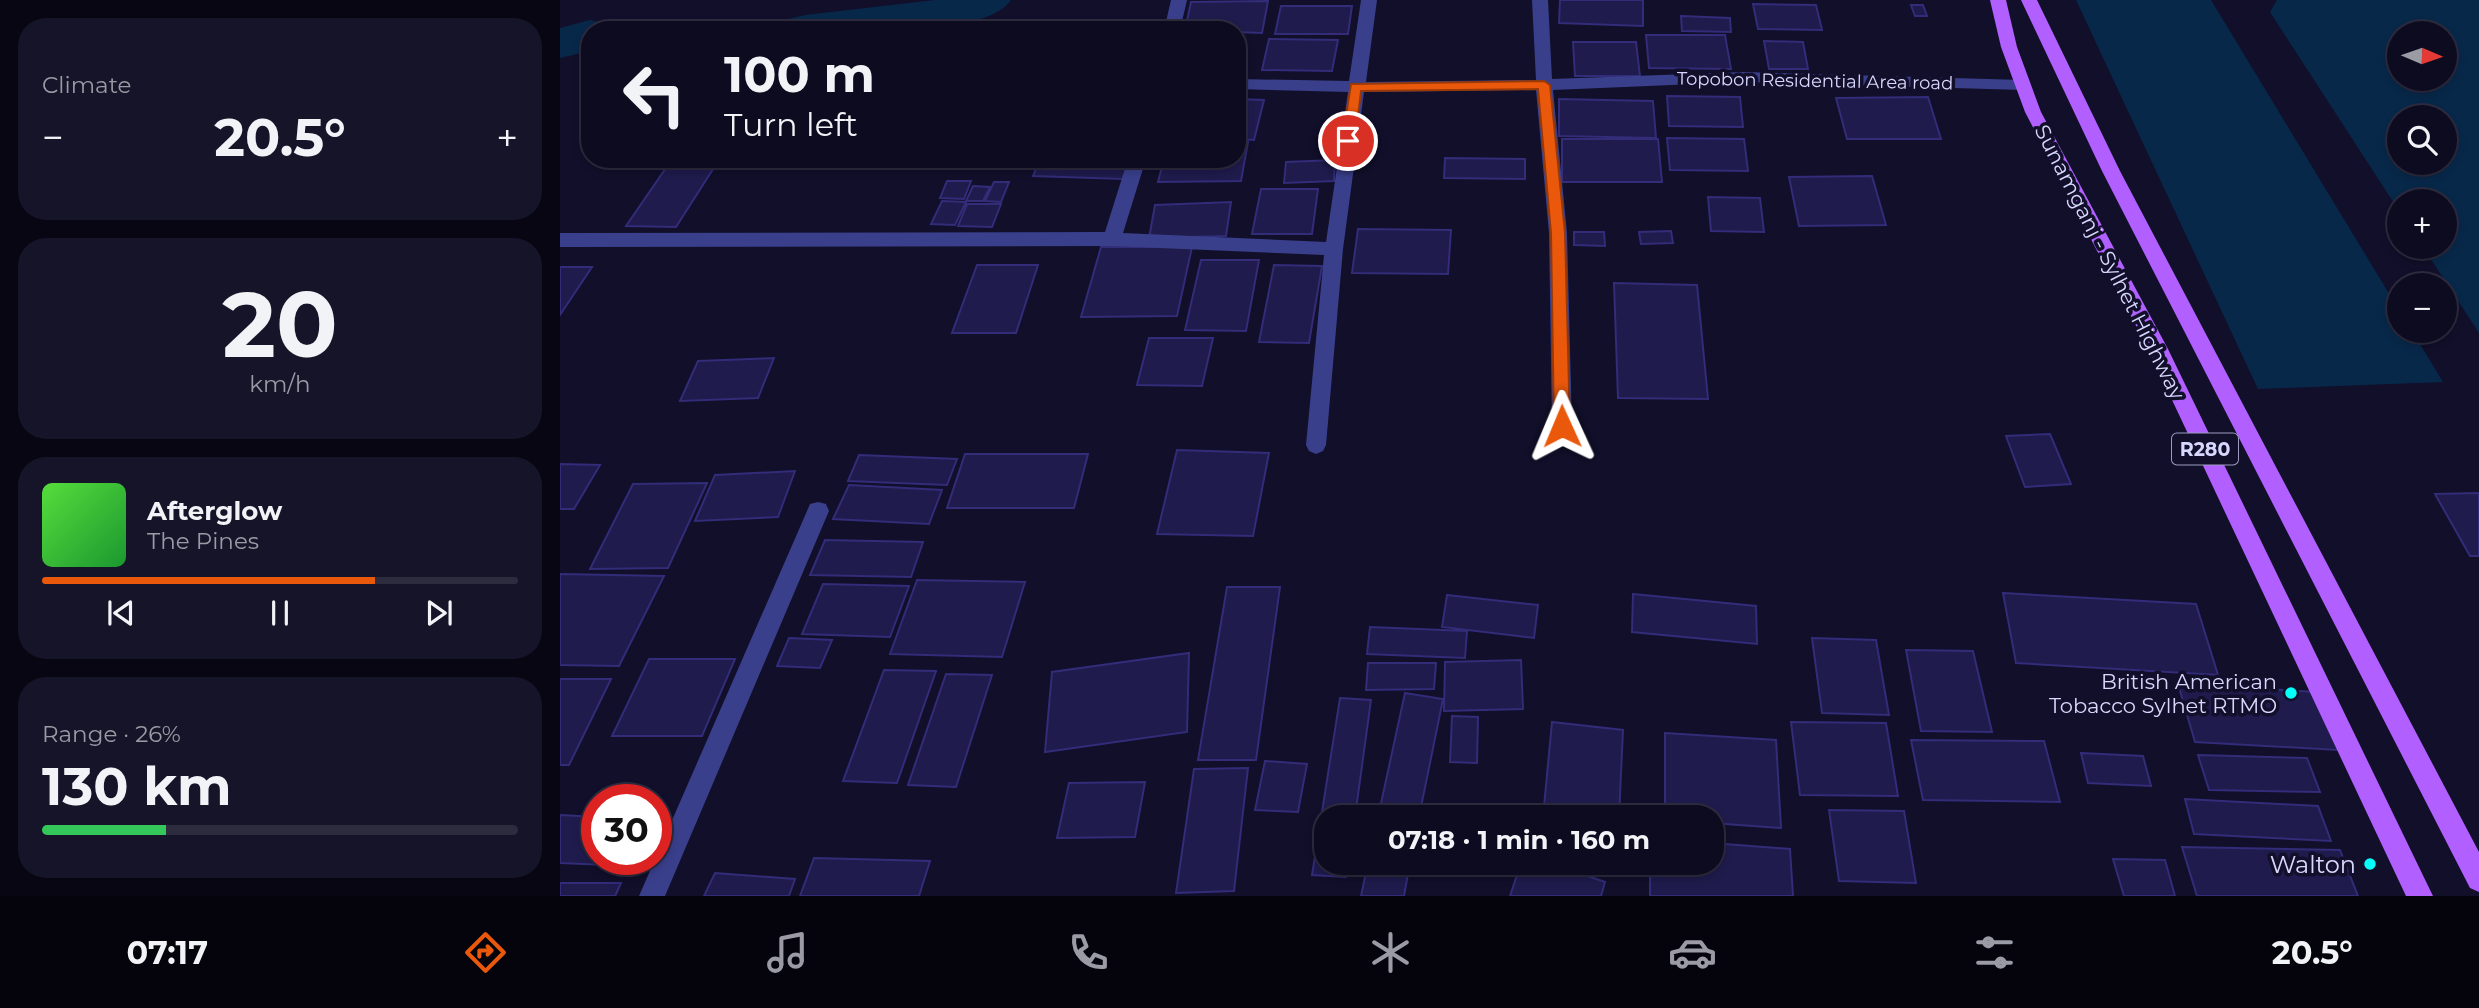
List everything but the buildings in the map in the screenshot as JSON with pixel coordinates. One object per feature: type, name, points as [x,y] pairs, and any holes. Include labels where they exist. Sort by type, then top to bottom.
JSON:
[{"type":"main road","name":"Sunamganj - Sylhet Highway","points":[[1998,0],[2008,47],[2033,112],[2158,349],[2420,896]]},
{"type":"main road","name":"Sunamganj - Sylhet Highway","points":[[2029,0],[2111,171],[2479,879]]},
{"type":"street","points":[[1174,21],[1180,0]]},
{"type":"street","points":[[1316,445],[1334,249],[1369,0]]},
{"type":"street","points":[[1540,0],[1544,85],[1558,233],[1562,426]]},
{"type":"street","name":"Topobon Residential Area road","points":[[1246,84],[1355,87],[1544,85],[1742,77],[2023,85]]},
{"type":"street","points":[[1112,239],[1134,168]]},
{"type":"street","points":[[560,240],[1112,239],[1334,249]]},
{"type":"street","points":[[652,896],[818,511]]},
{"type":"water","points":[[2076,0],[2211,0],[2387,290],[2387,343],[2419,343],[2443,382],[2258,389]]},
{"type":"water","points":[[2277,0],[2479,0],[2479,333],[2457,299],[2457,273],[2440,273],[2431,259],[2457,259],[2457,189],[2387,189],[2387,192],[2270,12]]},
{"type":"waterway","points":[[887,21],[932,16],[987,0]]},
{"type":"waterway","points":[[560,43],[581,37]]},
{"type":"place","name":"British American Tobacco Sylhet RTMO","points":[[2291,693]]},
{"type":"place","name":"Walton","points":[[2370,864]]},
{"type":"route","points":[[1348,141],[1355,87],[1544,85],[1558,233],[1562,426]]}]
